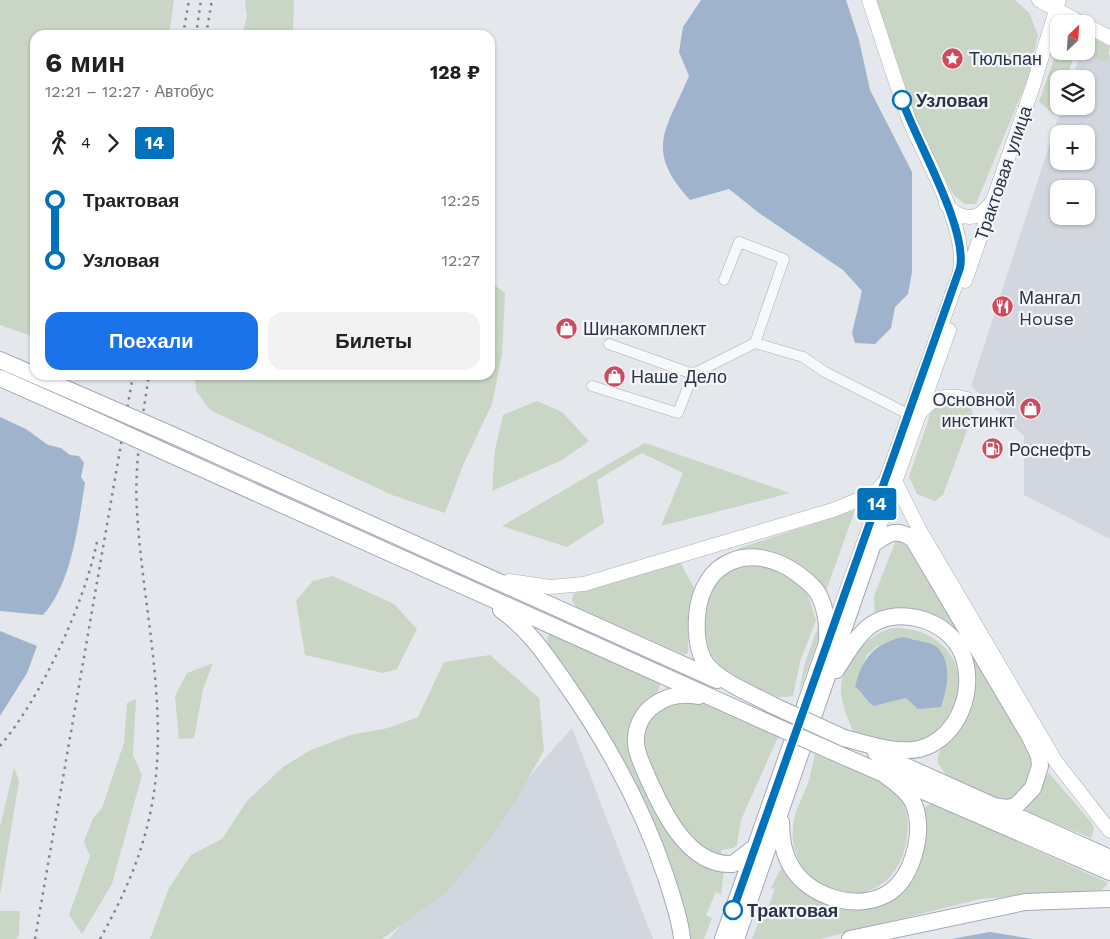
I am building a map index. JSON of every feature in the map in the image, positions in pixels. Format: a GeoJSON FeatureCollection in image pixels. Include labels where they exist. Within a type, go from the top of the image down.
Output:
{"type":"FeatureCollection","features":[{"type":"Feature","properties":{"kind":"main road","name":"Трактовая улица"},"geometry":{"type":"LineString","coordinates":[[869,0],[909,118],[946,204],[961,249],[959,275],[913,416]]}},
{"type":"Feature","properties":{"kind":"main road"},"geometry":{"type":"LineString","coordinates":[[1039,0],[1058,4],[1072,15]]}},
{"type":"Feature","properties":{"kind":"main road","name":"Трактовая улица"},"geometry":{"type":"LineString","coordinates":[[723,939],[828,643],[993,200],[1033,86],[1058,4]]}},
{"type":"Feature","properties":{"kind":"main road"},"geometry":{"type":"LineString","coordinates":[[1095,30],[1110,38]]}},
{"type":"Feature","properties":{"kind":"main road"},"geometry":{"type":"LineString","coordinates":[[946,204],[959,213],[974,217],[982,213],[993,200]]}},
{"type":"Feature","properties":{"kind":"main road"},"geometry":{"type":"LineString","coordinates":[[0,360],[30,373]]}},
{"type":"Feature","properties":{"kind":"main road"},"geometry":{"type":"LineString","coordinates":[[0,378],[766,722],[1110,872]]}},
{"type":"Feature","properties":{"kind":"main road"},"geometry":{"type":"LineString","coordinates":[[46,380],[453,560],[1110,858]]}},
{"type":"Feature","properties":{"kind":"main road"},"geometry":{"type":"LineString","coordinates":[[913,416],[943,396],[967,399]]}},
{"type":"Feature","properties":{"kind":"main road","name":"Трактовая улица"},"geometry":{"type":"LineString","coordinates":[[736,939],[873,544],[889,482]]}},
{"type":"Feature","properties":{"kind":"main road"},"geometry":{"type":"LineString","coordinates":[[453,560],[523,585],[557,587],[578,585],[834,510],[875,493],[889,482],[919,529],[1056,762],[1110,831]]}},
{"type":"Feature","properties":{"kind":"main road"},"geometry":{"type":"LineString","coordinates":[[873,544],[896,531],[913,539],[1036,748],[1040,766],[1037,780],[1030,792],[1012,807],[993,806]]}},
{"type":"Feature","properties":{"kind":"main road"},"geometry":{"type":"LineString","coordinates":[[772,705],[715,673],[702,656],[697,629],[698,606],[705,587],[715,572],[731,560],[754,557],[770,559],[794,571],[818,593],[826,610],[828,643]]}},
{"type":"Feature","properties":{"kind":"main road"},"geometry":{"type":"LineString","coordinates":[[445,579],[497,607],[522,627],[550,661],[588,716],[612,756],[650,833],[674,900],[682,939]]}},
{"type":"Feature","properties":{"kind":"main road"},"geometry":{"type":"LineString","coordinates":[[823,691],[844,657],[865,631],[878,621],[894,616],[912,617],[933,624],[950,636],[962,652],[968,677],[966,696],[960,714],[943,736],[925,747],[906,750],[884,748],[844,738]]}},
{"type":"Feature","properties":{"kind":"main road"},"geometry":{"type":"LineString","coordinates":[[756,846],[743,858],[728,864],[707,858],[693,848],[675,828],[659,802],[637,751],[636,735],[641,720],[650,707],[666,698],[681,695],[700,696],[766,722]]}},
{"type":"Feature","properties":{"kind":"main road"},"geometry":{"type":"LineString","coordinates":[[781,813],[782,839],[786,857],[794,871],[804,882],[830,897],[855,901],[877,898],[895,888],[906,872],[914,856],[917,835],[916,816],[912,801],[902,789],[884,774]]}},
{"type":"Feature","properties":{"kind":"main road"},"geometry":{"type":"LineString","coordinates":[[850,939],[1025,902],[1110,899]]}},
{"type":"Feature","properties":{"kind":"street"},"geometry":{"type":"LineString","coordinates":[[724,280],[739,242],[784,259],[755,343]]}},
{"type":"Feature","properties":{"kind":"street"},"geometry":{"type":"LineString","coordinates":[[592,386],[678,413],[693,374],[755,343],[802,357],[825,372],[913,416]]}},
{"type":"Feature","properties":{"kind":"street"},"geometry":{"type":"LineString","coordinates":[[609,344],[693,374]]}},
{"type":"Feature","properties":{"kind":"shaded area"},"geometry":{"type":"Polygon","coordinates":[[[1095,53],[1110,55],[1110,539],[1024,495],[1024,436],[971,386],[1050,143],[1050,170],[1095,170],[1095,125],[1056,125],[1059,115],[1095,115],[1095,70],[1075,70],[1078,60],[1095,60],[1095,53]]]}},
{"type":"Feature","properties":{"kind":"shaded area"},"geometry":{"type":"Polygon","coordinates":[[[572,728],[653,939],[389,939],[554,748],[572,728]]]}},
{"type":"Feature","properties":{"kind":"green space"},"geometry":{"type":"Polygon","coordinates":[[[0,0],[174,0],[170,30],[30,30],[30,335],[0,325],[0,0]]]}},
{"type":"Feature","properties":{"kind":"green space"},"geometry":{"type":"Polygon","coordinates":[[[245,0],[294,0],[293,30],[243,30],[247,17],[245,0]]]}},
{"type":"Feature","properties":{"kind":"green space"},"geometry":{"type":"Polygon","coordinates":[[[874,0],[1015,0],[1029,13],[1038,35],[1029,76],[976,204],[965,204],[954,195],[909,118],[874,0]]]}},
{"type":"Feature","properties":{"kind":"green space"},"geometry":{"type":"Polygon","coordinates":[[[1095,36],[1110,43],[1108,63],[1095,57],[1095,36]]]}},
{"type":"Feature","properties":{"kind":"green space"},"geometry":{"type":"Polygon","coordinates":[[[1053,60],[1073,60],[1069,70],[1050,70],[1053,60]]]}},
{"type":"Feature","properties":{"kind":"green space"},"geometry":{"type":"Polygon","coordinates":[[[1050,70],[1050,111],[1039,102],[1050,70]]]}},
{"type":"Feature","properties":{"kind":"green space"},"geometry":{"type":"Polygon","coordinates":[[[495,286],[505,293],[502,355],[492,404],[463,465],[445,513],[392,495],[210,410],[196,391],[195,380],[495,380],[495,286]]]}},
{"type":"Feature","properties":{"kind":"green space"},"geometry":{"type":"Polygon","coordinates":[[[951,399],[970,406],[973,414],[943,495],[935,501],[917,494],[909,477],[933,406],[951,399]]]}},
{"type":"Feature","properties":{"kind":"green space"},"geometry":{"type":"Polygon","coordinates":[[[537,401],[562,412],[589,441],[562,460],[492,491],[495,450],[503,415],[537,401]]]}},
{"type":"Feature","properties":{"kind":"green space"},"geometry":{"type":"Polygon","coordinates":[[[645,443],[790,493],[661,526],[683,473],[642,453],[597,480],[604,523],[567,547],[502,526],[645,443]]]}},
{"type":"Feature","properties":{"kind":"green space"},"geometry":{"type":"Polygon","coordinates":[[[855,510],[826,591],[808,571],[786,556],[761,549],[734,550],[855,510]]]}},
{"type":"Feature","properties":{"kind":"green space"},"geometry":{"type":"Polygon","coordinates":[[[896,540],[906,545],[1033,746],[1034,771],[1019,797],[1003,802],[946,775],[938,763],[939,753],[962,727],[968,716],[974,698],[974,680],[957,634],[875,615],[874,596],[896,540]]]}},
{"type":"Feature","properties":{"kind":"green space"},"geometry":{"type":"Polygon","coordinates":[[[680,562],[694,588],[688,614],[688,653],[685,655],[577,608],[572,601],[573,595],[578,591],[680,562]]]}},
{"type":"Feature","properties":{"kind":"green space"},"geometry":{"type":"Polygon","coordinates":[[[736,565],[766,565],[799,583],[808,595],[816,620],[800,662],[793,696],[780,697],[771,695],[727,673],[712,654],[707,642],[705,629],[706,604],[715,582],[736,565]]]}},
{"type":"Feature","properties":{"kind":"green space"},"geometry":{"type":"Polygon","coordinates":[[[333,576],[394,604],[417,629],[397,669],[383,673],[305,655],[296,601],[313,581],[333,576]]]}},
{"type":"Feature","properties":{"kind":"green space"},"geometry":{"type":"Polygon","coordinates":[[[819,624],[819,638],[799,692],[805,663],[819,624]]]}},
{"type":"Feature","properties":{"kind":"green space"},"geometry":{"type":"Polygon","coordinates":[[[893,628],[912,630],[929,636],[943,646],[953,658],[958,673],[959,690],[955,707],[945,724],[933,736],[925,740],[909,743],[885,741],[853,732],[849,722],[841,691],[845,670],[857,651],[874,636],[893,628]],[[894,639],[876,647],[867,655],[855,687],[874,706],[906,698],[924,644],[913,639],[894,639]]]}},
{"type":"Feature","properties":{"kind":"green space"},"geometry":{"type":"Polygon","coordinates":[[[551,634],[660,684],[656,694],[636,714],[629,726],[629,750],[636,775],[644,788],[724,871],[721,894],[716,892],[706,915],[712,918],[704,939],[688,939],[673,883],[548,646],[547,637],[551,634]]]}},
{"type":"Feature","properties":{"kind":"green space"},"geometry":{"type":"Polygon","coordinates":[[[490,655],[539,698],[544,750],[517,799],[486,844],[446,893],[382,939],[150,939],[169,888],[191,855],[222,839],[247,801],[283,767],[309,751],[350,735],[388,728],[418,717],[444,662],[490,655]]]}},
{"type":"Feature","properties":{"kind":"green space"},"geometry":{"type":"Polygon","coordinates":[[[213,663],[203,689],[194,738],[179,739],[175,696],[187,673],[213,663]]]}},
{"type":"Feature","properties":{"kind":"green space"},"geometry":{"type":"Polygon","coordinates":[[[136,699],[133,755],[142,775],[112,884],[82,934],[69,915],[90,856],[84,842],[93,818],[102,808],[124,743],[127,703],[136,699]]]}},
{"type":"Feature","properties":{"kind":"green space"},"geometry":{"type":"Polygon","coordinates":[[[696,701],[778,737],[741,820],[737,844],[734,848],[721,850],[722,856],[709,852],[689,835],[658,786],[643,749],[642,734],[645,722],[650,716],[668,706],[696,701]]]}},
{"type":"Feature","properties":{"kind":"green space"},"geometry":{"type":"Polygon","coordinates":[[[815,754],[872,777],[892,789],[904,805],[908,821],[908,831],[899,864],[884,882],[865,892],[844,893],[823,886],[806,873],[795,853],[794,821],[809,780],[815,754]]]}},
{"type":"Feature","properties":{"kind":"green space"},"geometry":{"type":"Polygon","coordinates":[[[14,768],[19,781],[0,895],[0,827],[14,768]]]}},
{"type":"Feature","properties":{"kind":"green space"},"geometry":{"type":"Polygon","coordinates":[[[1049,773],[1092,823],[1094,829],[1091,838],[1030,813],[1024,808],[1043,778],[1049,773]]]}},
{"type":"Feature","properties":{"kind":"green space"},"geometry":{"type":"Polygon","coordinates":[[[930,804],[1107,882],[1107,885],[1101,890],[980,899],[820,939],[752,939],[762,913],[766,914],[775,889],[771,888],[782,866],[796,885],[879,903],[921,836],[925,807],[930,804]]]}},
{"type":"Feature","properties":{"kind":"green space"},"geometry":{"type":"Polygon","coordinates":[[[0,911],[20,911],[19,934],[16,939],[0,939],[0,911]]]}},
{"type":"Feature","properties":{"kind":"water"},"geometry":{"type":"Polygon","coordinates":[[[701,0],[846,0],[859,40],[870,90],[912,172],[912,272],[908,294],[895,307],[891,328],[875,344],[855,343],[852,333],[862,291],[843,270],[759,213],[729,189],[690,200],[667,167],[663,152],[667,125],[689,76],[679,52],[683,27],[701,0]]]}},
{"type":"Feature","properties":{"kind":"water"},"geometry":{"type":"Polygon","coordinates":[[[0,417],[26,429],[48,445],[61,448],[70,455],[79,456],[84,463],[81,477],[85,483],[72,553],[61,587],[43,615],[0,611],[0,417]]]}},
{"type":"Feature","properties":{"kind":"water"},"geometry":{"type":"Polygon","coordinates":[[[0,631],[37,646],[27,673],[0,716],[0,631]]]}},
{"type":"Feature","properties":{"kind":"water"},"geometry":{"type":"Polygon","coordinates":[[[903,637],[935,646],[942,653],[947,668],[947,684],[941,707],[918,709],[906,698],[874,706],[855,687],[861,668],[871,654],[884,643],[903,637]]]}},
{"type":"Feature","properties":{"kind":"water"},"geometry":{"type":"Polygon","coordinates":[[[990,932],[1033,939],[951,939],[990,932]]]}},
{"type":"Feature","properties":{"kind":"railway"},"geometry":{"type":"LineString","coordinates":[[184,30],[189,0]]}},
{"type":"Feature","properties":{"kind":"railway"},"geometry":{"type":"LineString","coordinates":[[197,30],[201,0]]}},
{"type":"Feature","properties":{"kind":"railway"},"geometry":{"type":"LineString","coordinates":[[207,30],[212,0]]}},
{"type":"Feature","properties":{"kind":"railway"},"geometry":{"type":"LineString","coordinates":[[35,939],[132,380]]}},
{"type":"Feature","properties":{"kind":"railway"},"geometry":{"type":"LineString","coordinates":[[100,939],[133,871],[147,827],[155,788],[158,749],[157,709],[136,494],[139,443],[148,380]]}},
{"type":"Feature","properties":{"kind":"railway"},"geometry":{"type":"LineString","coordinates":[[0,746],[31,703],[59,649],[82,593],[97,542]]}},
{"type":"Feature","properties":{"kind":"bus line","name":"14"},"geometry":{"type":"LineString","coordinates":[[733,910],[959,275],[962,254],[958,239],[933,170],[902,100]]}},
{"type":"Feature","properties":{"kind":"place","name":"Тюльпан"},"geometry":{"type":"Point","coordinates":[953,58]}},
{"type":"Feature","properties":{"kind":"place","name":"Узловая"},"geometry":{"type":"Point","coordinates":[902,100]}},
{"type":"Feature","properties":{"kind":"place","name":"Мангал House"},"geometry":{"type":"Point","coordinates":[1003,307]}},
{"type":"Feature","properties":{"kind":"place","name":"Шинакомплект"},"geometry":{"type":"Point","coordinates":[567,328]}},
{"type":"Feature","properties":{"kind":"place","name":"Наше Дело"},"geometry":{"type":"Point","coordinates":[615,376]}},
{"type":"Feature","properties":{"kind":"place","name":"Основной инстинкт"},"geometry":{"type":"Point","coordinates":[1031,409]}},
{"type":"Feature","properties":{"kind":"place","name":"Роснефть"},"geometry":{"type":"Point","coordinates":[993,449]}},
{"type":"Feature","properties":{"kind":"place","name":"Трактовая"},"geometry":{"type":"Point","coordinates":[733,910]}}]}
